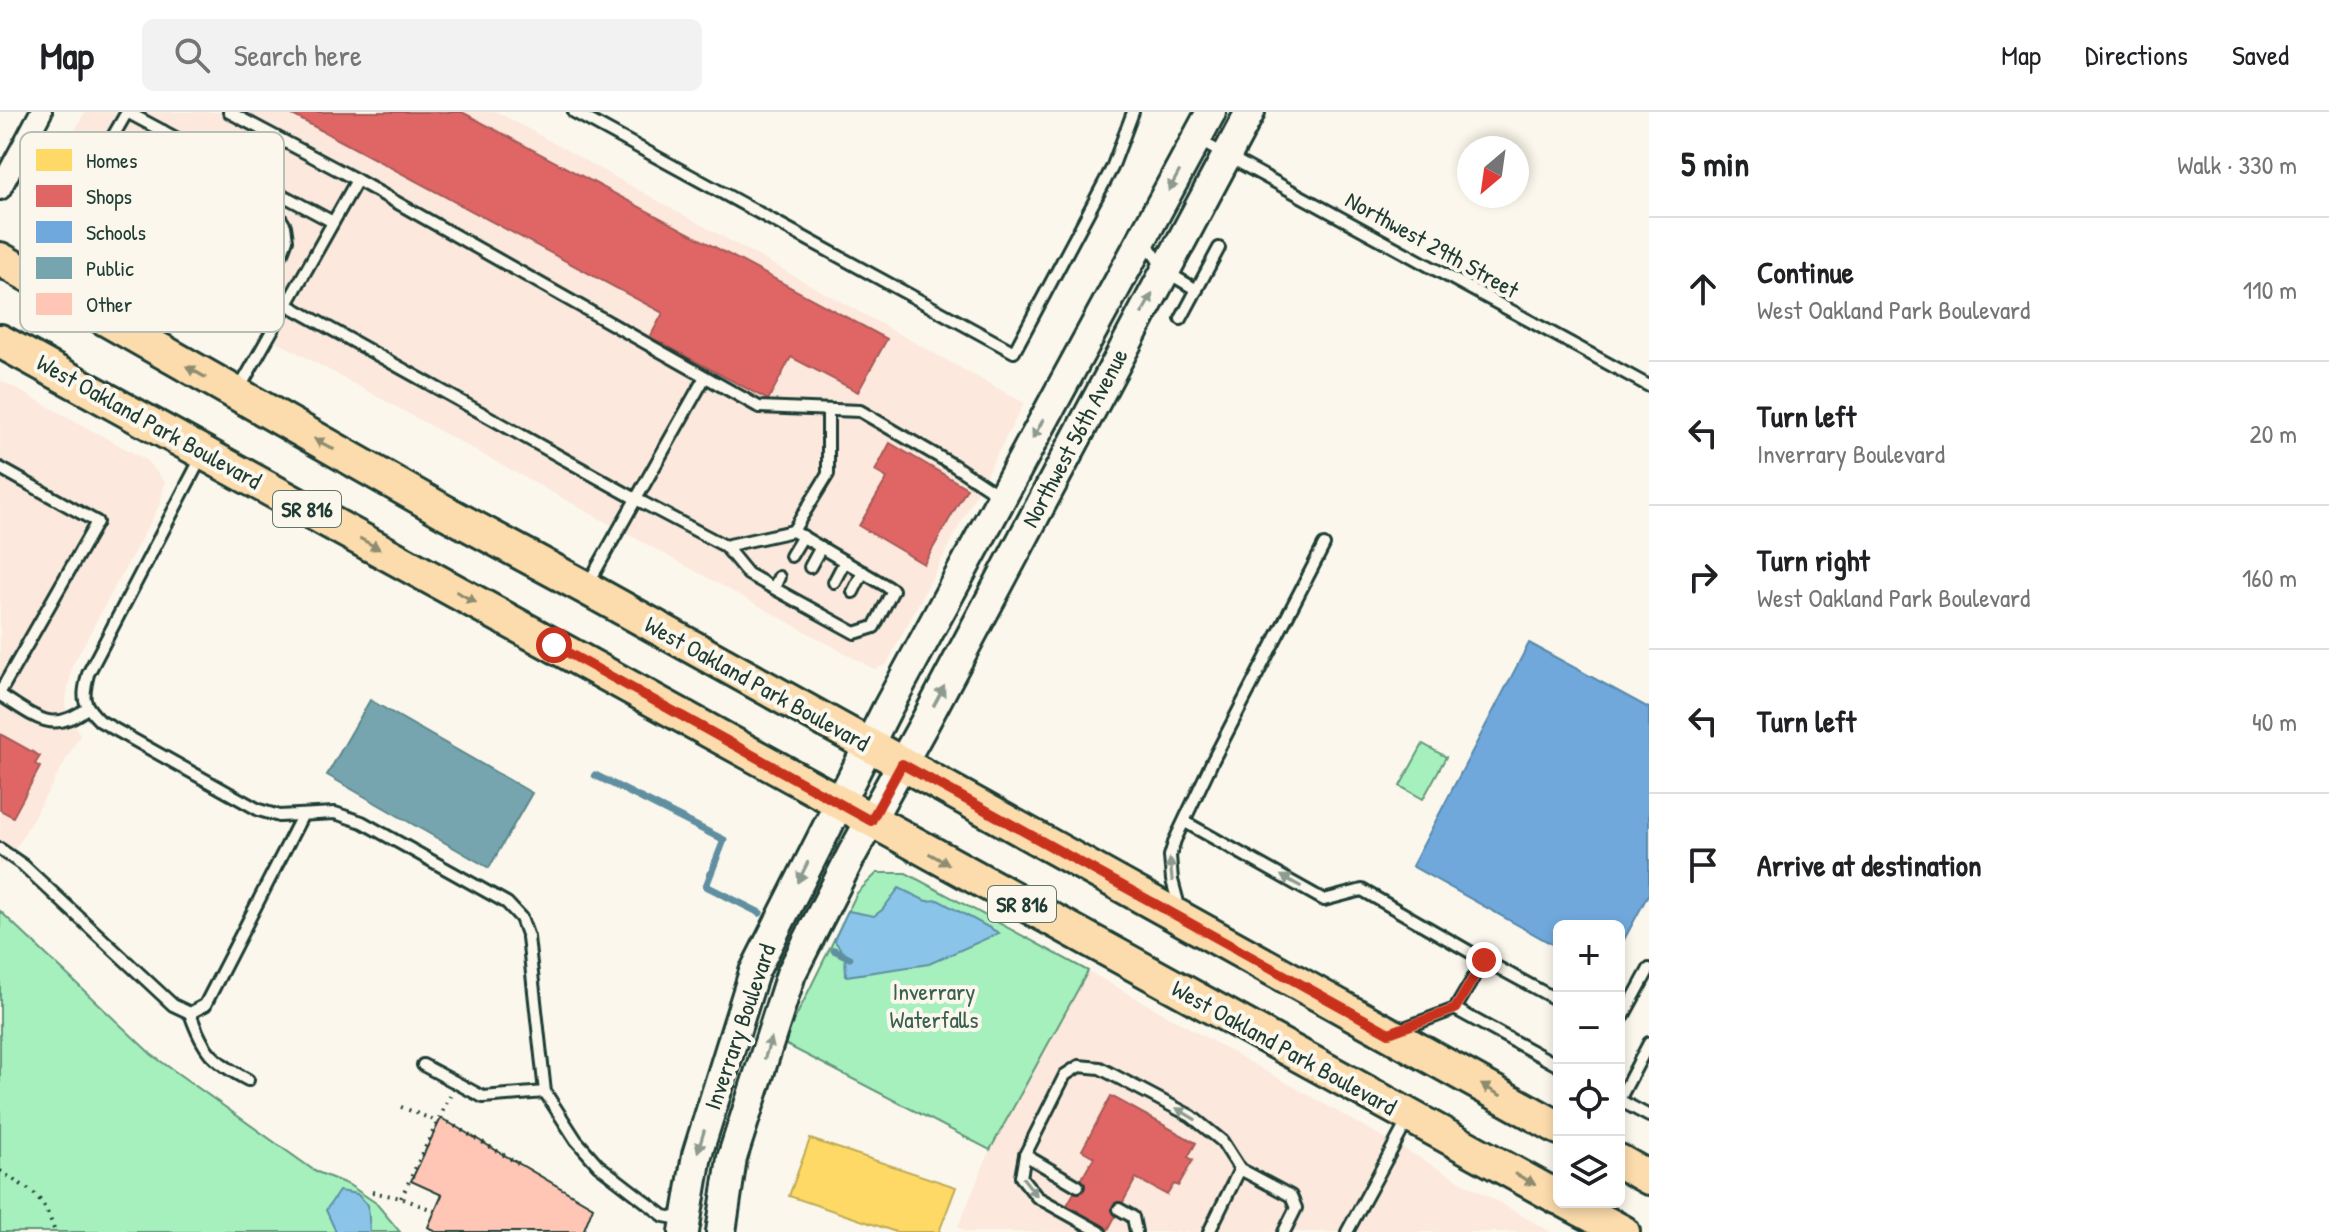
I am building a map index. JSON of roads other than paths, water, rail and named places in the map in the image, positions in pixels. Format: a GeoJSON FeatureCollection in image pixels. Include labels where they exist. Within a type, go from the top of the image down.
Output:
{"type":"FeatureCollection","features":[{"type":"Feature","properties":{"kind":"main road","name":"West Oakland Park Boulevard"},"geometry":{"type":"LineString","coordinates":[[0,259],[20,270]]}},
{"type":"Feature","properties":{"kind":"main road","name":"West Oakland Park Boulevard"},"geometry":{"type":"LineString","coordinates":[[128,332],[445,512],[1553,1125]]}},
{"type":"Feature","properties":{"kind":"main road","name":"West Oakland Park Boulevard"},"geometry":{"type":"LineString","coordinates":[[0,341],[1553,1195]]}},
{"type":"Feature","properties":{"kind":"main road"},"geometry":{"type":"LineString","coordinates":[[1625,1164],[1649,1178]]}},
{"type":"Feature","properties":{"kind":"main road"},"geometry":{"type":"LineString","coordinates":[[1578,1208],[1623,1232]]}},
{"type":"Feature","properties":{"kind":"street"},"geometry":{"type":"LineString","coordinates":[[30,132],[41,112]]}},
{"type":"Feature","properties":{"kind":"street","name":"Northwest 56th Avenue"},"geometry":{"type":"LineString","coordinates":[[868,745],[1211,112]]}},
{"type":"Feature","properties":{"kind":"street","name":"Northwest 56th Avenue"},"geometry":{"type":"LineString","coordinates":[[902,764],[1250,112]]}},
{"type":"Feature","properties":{"kind":"street"},"geometry":{"type":"LineString","coordinates":[[0,189],[20,151]]}},
{"type":"Feature","properties":{"kind":"street","name":"Inverrary Boulevard"},"geometry":{"type":"LineString","coordinates":[[691,1228],[697,1155],[754,972],[868,745]]}},
{"type":"Feature","properties":{"kind":"street","name":"Inverrary Boulevard"},"geometry":{"type":"LineString","coordinates":[[721,1232],[732,1158],[791,974],[902,764]]}},
{"type":"Feature","properties":{"kind":"lane"},"geometry":{"type":"LineString","coordinates":[[115,132],[127,112],[163,131]]}},
{"type":"Feature","properties":{"kind":"lane"},"geometry":{"type":"LineString","coordinates":[[229,112],[267,132]]}},
{"type":"Feature","properties":{"kind":"lane"},"geometry":{"type":"LineString","coordinates":[[574,112],[1014,352],[1112,168],[1133,112]]}},
{"type":"Feature","properties":{"kind":"lane","name":"Northwest 29th Street"},"geometry":{"type":"LineString","coordinates":[[1196,139],[1649,386]]}},
{"type":"Feature","properties":{"kind":"lane"},"geometry":{"type":"LineString","coordinates":[[284,141],[759,407],[860,411],[1001,497]]}},
{"type":"Feature","properties":{"kind":"lane"},"geometry":{"type":"LineString","coordinates":[[284,308],[357,180]]}},
{"type":"Feature","properties":{"kind":"lane"},"geometry":{"type":"LineString","coordinates":[[284,196],[333,222]]}},
{"type":"Feature","properties":{"kind":"lane"},"geometry":{"type":"LineString","coordinates":[[284,224],[287,240],[284,248]]}},
{"type":"Feature","properties":{"kind":"lane"},"geometry":{"type":"LineString","coordinates":[[1143,236],[1165,271],[1197,290]]}},
{"type":"Feature","properties":{"kind":"lane"},"geometry":{"type":"LineString","coordinates":[[1181,319],[1219,248]]}},
{"type":"Feature","properties":{"kind":"lane"},"geometry":{"type":"LineString","coordinates":[[286,304],[725,546],[748,574],[774,588],[795,593],[855,633],[874,627],[893,590],[798,533],[725,546]]}},
{"type":"Feature","properties":{"kind":"lane"},"geometry":{"type":"LineString","coordinates":[[236,394],[270,332]]}},
{"type":"Feature","properties":{"kind":"lane"},"geometry":{"type":"LineString","coordinates":[[586,588],[705,377]]}},
{"type":"Feature","properties":{"kind":"lane"},"geometry":{"type":"LineString","coordinates":[[791,556],[798,533],[828,474],[828,410]]}},
{"type":"Feature","properties":{"kind":"lane"},"geometry":{"type":"LineString","coordinates":[[204,452],[88,674],[83,695],[87,708],[100,721],[259,810],[279,816],[335,813],[362,822],[507,903],[521,918],[528,937],[545,1092],[576,1140],[598,1165],[664,1216],[691,1228]]}},
{"type":"Feature","properties":{"kind":"lane"},"geometry":{"type":"LineString","coordinates":[[0,468],[97,522],[0,694],[42,719],[60,723],[73,719],[87,708]]}},
{"type":"Feature","properties":{"kind":"lane"},"geometry":{"type":"LineString","coordinates":[[1183,920],[1172,880],[1170,856],[1212,762],[1324,545]]}},
{"type":"Feature","properties":{"kind":"lane"},"geometry":{"type":"LineString","coordinates":[[810,567],[821,547]]}},
{"type":"Feature","properties":{"kind":"lane"},"geometry":{"type":"LineString","coordinates":[[834,582],[845,561]]}},
{"type":"Feature","properties":{"kind":"lane"},"geometry":{"type":"LineString","coordinates":[[853,592],[863,572]]}},
{"type":"Feature","properties":{"kind":"lane"},"geometry":{"type":"LineString","coordinates":[[774,588],[779,577]]}},
{"type":"Feature","properties":{"kind":"lane"},"geometry":{"type":"LineString","coordinates":[[836,622],[842,612]]}},
{"type":"Feature","properties":{"kind":"lane"},"geometry":{"type":"LineString","coordinates":[[190,1013],[205,1005],[302,816]]}},
{"type":"Feature","properties":{"kind":"lane"},"geometry":{"type":"LineString","coordinates":[[1185,822],[1324,900],[1362,890],[1553,998]]}},
{"type":"Feature","properties":{"kind":"lane"},"geometry":{"type":"LineString","coordinates":[[0,849],[23,865],[173,1005],[190,1013],[200,1042],[222,1066],[248,1080]]}},
{"type":"Feature","properties":{"kind":"lane"},"geometry":{"type":"LineString","coordinates":[[1389,1033],[1455,1009],[1484,960]]}},
{"type":"Feature","properties":{"kind":"lane"},"geometry":{"type":"LineString","coordinates":[[1625,1013],[1649,969]]}},
{"type":"Feature","properties":{"kind":"lane"},"geometry":{"type":"LineString","coordinates":[[1455,1009],[1555,1064]]}},
{"type":"Feature","properties":{"kind":"lane"},"geometry":{"type":"LineString","coordinates":[[1625,1090],[1646,1056],[1649,1043]]}},
{"type":"Feature","properties":{"kind":"lane"},"geometry":{"type":"LineString","coordinates":[[423,1065],[483,1097],[545,1092]]}},
{"type":"Feature","properties":{"kind":"lane"},"geometry":{"type":"LineString","coordinates":[[1100,1232],[1037,1197],[1021,1177],[1025,1155],[1065,1075],[1079,1066],[1100,1068],[1191,1116],[1222,1141],[1240,1169],[1291,1196],[1296,1208],[1284,1232]]}},
{"type":"Feature","properties":{"kind":"lane"},"geometry":{"type":"LineString","coordinates":[[1625,1103],[1649,1116]]}},
{"type":"Feature","properties":{"kind":"lane"},"geometry":{"type":"LineString","coordinates":[[1351,1231],[1410,1117]]}},
{"type":"Feature","properties":{"kind":"lane"},"geometry":{"type":"LineString","coordinates":[[1025,1155],[1078,1186]]}},
{"type":"Feature","properties":{"kind":"lane"},"geometry":{"type":"LineString","coordinates":[[1209,1232],[1240,1169]]}},
{"type":"Feature","properties":{"kind":"lane"},"geometry":{"type":"LineString","coordinates":[[1119,1209],[1133,1217],[1136,1232]]}},
{"type":"Feature","properties":{"kind":"water"},"geometry":{"type":"Polygon","coordinates":[[[899,888],[926,901],[938,900],[999,933],[929,964],[846,976],[845,955],[834,940],[848,911],[874,916],[899,888]]]}},
{"type":"Feature","properties":{"kind":"water"},"geometry":{"type":"Polygon","coordinates":[[[339,1191],[357,1194],[368,1205],[370,1232],[336,1232],[326,1210],[339,1191]]]}},
{"type":"Feature","properties":{"kind":"waterway"},"geometry":{"type":"LineString","coordinates":[[595,775],[724,840],[706,886],[760,913]]}},
{"type":"Feature","properties":{"kind":"waterway"},"geometry":{"type":"LineString","coordinates":[[834,950],[850,958]]}},
{"type":"Feature","properties":{"kind":"park label","name":"Inverrary Waterfalls"},"geometry":{"type":"Point","coordinates":[934,1006]}}]}
